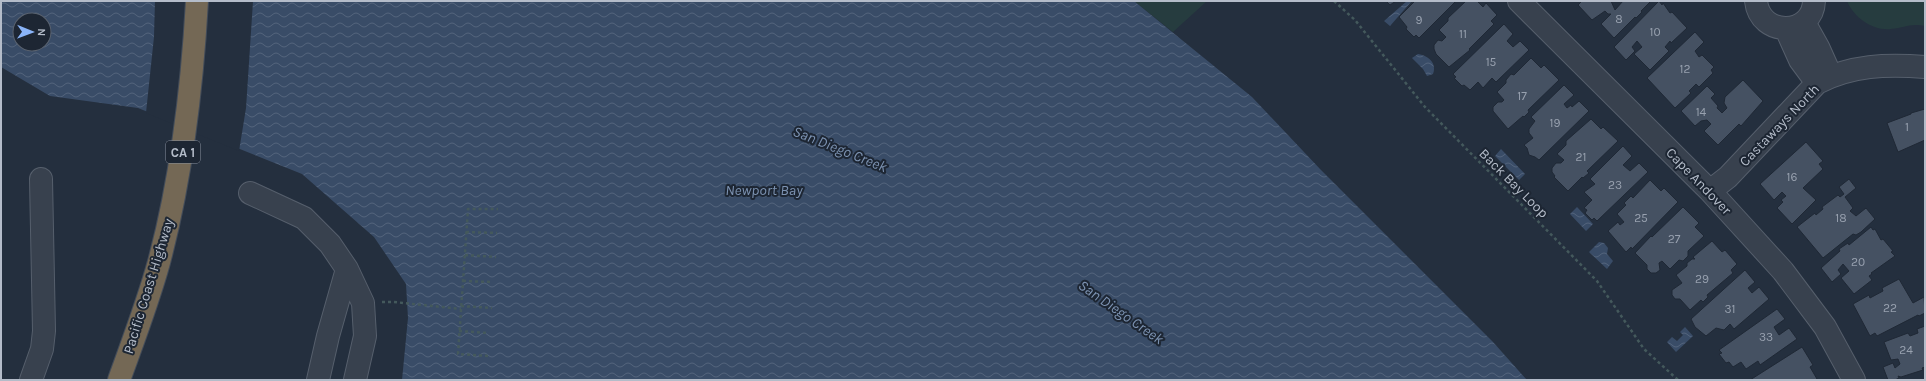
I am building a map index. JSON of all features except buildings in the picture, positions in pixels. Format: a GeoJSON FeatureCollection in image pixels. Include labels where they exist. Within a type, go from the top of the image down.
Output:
{"type":"FeatureCollection","features":[{"type":"Feature","properties":{"kind":"highway","name":"Pacific Coast Highway"},"geometry":{"type":"LineString","coordinates":[[119,380],[159,263],[180,171],[188,116],[197,1]]}},
{"type":"Feature","properties":{"kind":"street","name":"Cape Andover"},"geometry":{"type":"LineString","coordinates":[[1520,1],[1710,191],[1783,271],[1825,327],[1854,380]]}},
{"type":"Feature","properties":{"kind":"street"},"geometry":{"type":"LineString","coordinates":[[1756,1],[1761,16],[1768,23],[1776,27],[1795,25],[1810,14],[1814,1]]}},
{"type":"Feature","properties":{"kind":"street"},"geometry":{"type":"LineString","coordinates":[[1795,25],[1800,60],[1824,79]]}},
{"type":"Feature","properties":{"kind":"street","name":"Castaways North"},"geometry":{"type":"LineString","coordinates":[[1710,191],[1734,171],[1824,79],[1857,68],[1890,65],[1925,67]]}},
{"type":"Feature","properties":{"kind":"street"},"geometry":{"type":"LineString","coordinates":[[31,380],[42,349],[44,331],[41,179]]}},
{"type":"Feature","properties":{"kind":"street"},"geometry":{"type":"LineString","coordinates":[[250,193],[304,218],[330,244],[347,269],[363,303],[365,336],[355,380]]}},
{"type":"Feature","properties":{"kind":"street"},"geometry":{"type":"LineString","coordinates":[[318,380],[328,336],[347,269]]}},
{"type":"Feature","properties":{"kind":"path","name":"Back Bay Loop"},"geometry":{"type":"LineString","coordinates":[[1334,1],[1356,20],[1425,107],[1597,281],[1644,349],[1678,380]]}},
{"type":"Feature","properties":{"kind":"path"},"geometry":{"type":"LineString","coordinates":[[488,356],[458,354],[466,232],[468,209],[498,209]]}},
{"type":"Feature","properties":{"kind":"path"},"geometry":{"type":"LineString","coordinates":[[466,232],[497,233]]}},
{"type":"Feature","properties":{"kind":"path"},"geometry":{"type":"LineString","coordinates":[[465,255],[496,257]]}},
{"type":"Feature","properties":{"kind":"path"},"geometry":{"type":"LineString","coordinates":[[463,281],[491,282]]}},
{"type":"Feature","properties":{"kind":"path"},"geometry":{"type":"LineString","coordinates":[[394,302],[461,308],[492,308]]}},
{"type":"Feature","properties":{"kind":"path"},"geometry":{"type":"LineString","coordinates":[[460,331],[488,333]]}},
{"type":"Feature","properties":{"kind":"green space"},"geometry":{"type":"Polygon","coordinates":[[[1134,1],[1207,1],[1173,32],[1134,1]]]}},
{"type":"Feature","properties":{"kind":"green space"},"geometry":{"type":"Polygon","coordinates":[[[1847,1],[1925,1],[1925,26],[1911,25],[1884,29],[1871,26],[1854,13],[1847,1]]]}},
{"type":"Feature","properties":{"kind":"water","name":"Newport Bay"},"geometry":{"type":"Polygon","coordinates":[[[1,1],[1134,1],[1252,97],[1320,169],[1493,342],[1527,380],[402,380],[408,318],[406,284],[374,237],[302,174],[138,108],[50,96],[1,67],[1,1]]]}},
{"type":"Feature","properties":{"kind":"water"},"geometry":{"type":"Polygon","coordinates":[[[1407,1],[1411,2],[1390,26],[1384,21],[1407,1]]]}},
{"type":"Feature","properties":{"kind":"water"},"geometry":{"type":"Polygon","coordinates":[[[1418,54],[1426,56],[1433,63],[1433,74],[1427,76],[1423,69],[1412,58],[1418,54]]]}},
{"type":"Feature","properties":{"kind":"water"},"geometry":{"type":"Polygon","coordinates":[[[1501,149],[1525,174],[1519,180],[1495,156],[1501,149]]]}},
{"type":"Feature","properties":{"kind":"water"},"geometry":{"type":"Polygon","coordinates":[[[1577,207],[1593,224],[1586,231],[1570,214],[1577,207]]]}},
{"type":"Feature","properties":{"kind":"water"},"geometry":{"type":"Polygon","coordinates":[[[1599,242],[1604,243],[1608,248],[1607,254],[1613,261],[1607,269],[1589,252],[1599,242]]]}},
{"type":"Feature","properties":{"kind":"water"},"geometry":{"type":"Polygon","coordinates":[[[1685,327],[1693,336],[1676,352],[1667,342],[1672,337],[1677,341],[1683,335],[1680,332],[1685,327]]]}},
{"type":"Feature","properties":{"kind":"pier"},"geometry":{"type":"Polygon","coordinates":[[[155,1],[253,1],[246,108],[239,151],[146,113],[154,37],[155,1]]]}},
{"type":"Feature","properties":{"kind":"water label","name":"San Diego Creek"},"geometry":{"type":"Point","coordinates":[840,149]}},
{"type":"Feature","properties":{"kind":"water label","name":"San Diego Creek"},"geometry":{"type":"Point","coordinates":[1121,312]}}]}
